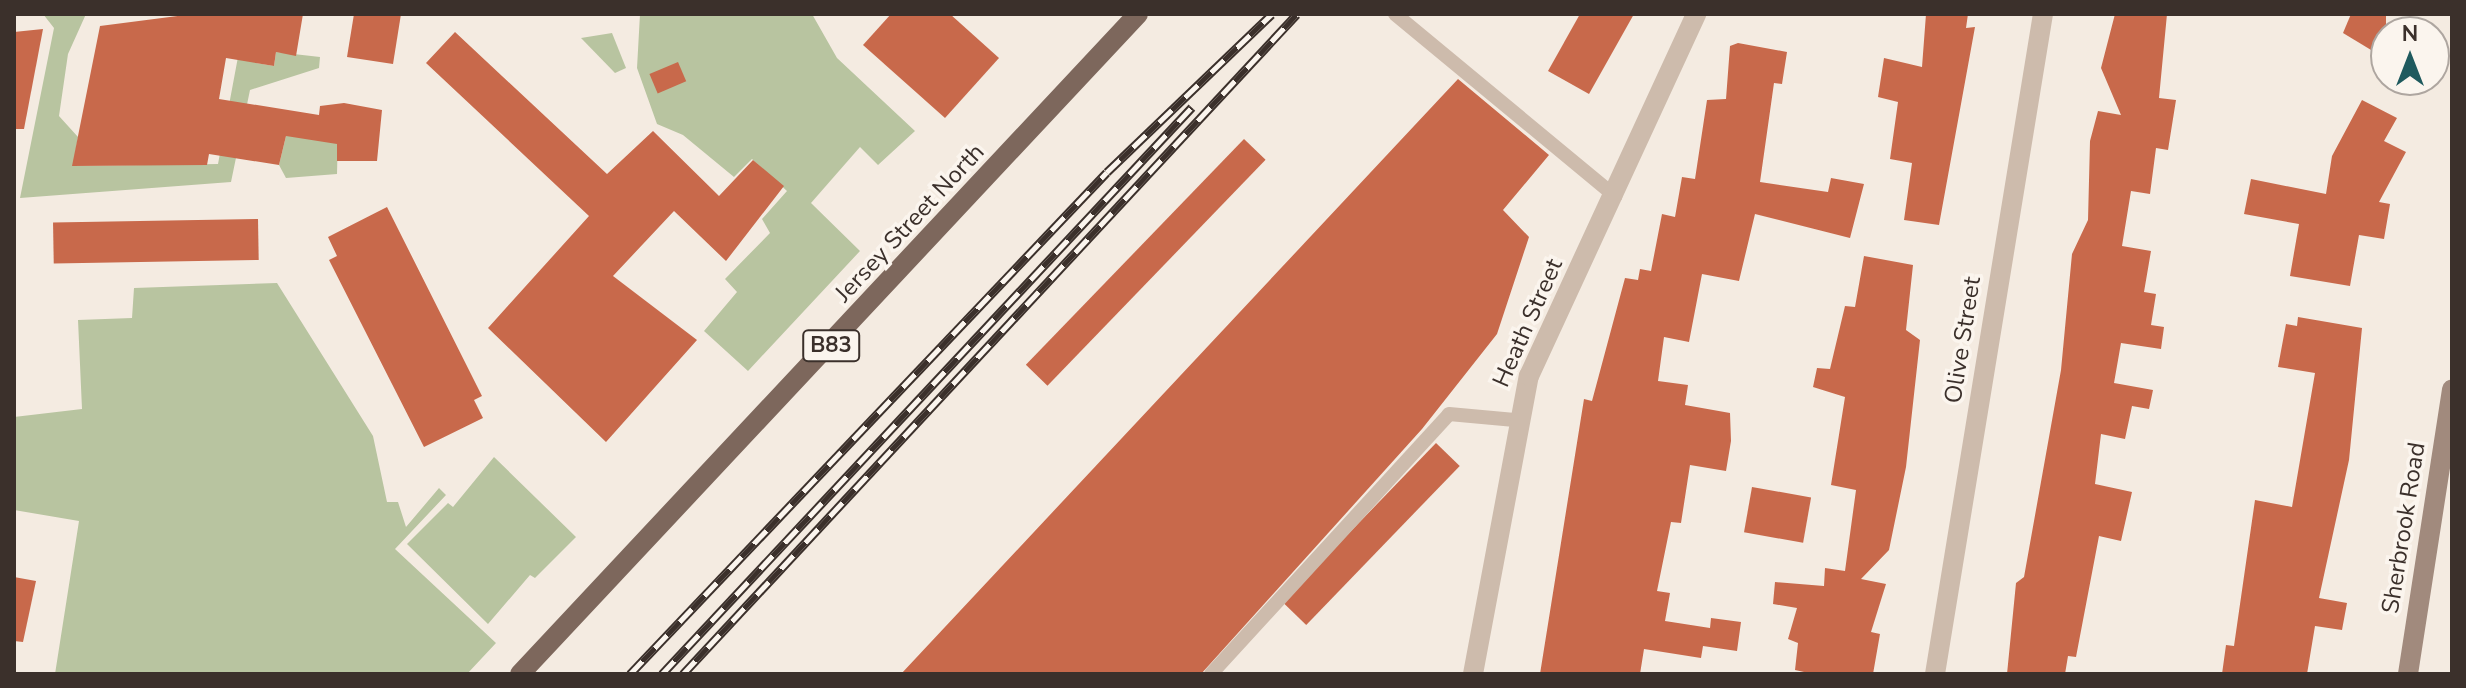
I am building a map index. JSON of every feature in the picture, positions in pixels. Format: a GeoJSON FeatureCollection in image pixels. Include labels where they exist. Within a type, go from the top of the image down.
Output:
{"type":"FeatureCollection","features":[{"type":"Feature","properties":{"kind":"main road","name":"Jersey Street North"},"geometry":{"type":"LineString","coordinates":[[520,674],[1138,14]]}},
{"type":"Feature","properties":{"kind":"main road","name":"Sherbrook Road"},"geometry":{"type":"LineString","coordinates":[[2408,674],[2452,389]]}},
{"type":"Feature","properties":{"kind":"street","name":"Heath Street"},"geometry":{"type":"LineString","coordinates":[[1473,674],[1515,420],[1696,14]]}},
{"type":"Feature","properties":{"kind":"street","name":"Olive Street"},"geometry":{"type":"LineString","coordinates":[[1935,674],[2043,14]]}},
{"type":"Feature","properties":{"kind":"lane"},"geometry":{"type":"LineString","coordinates":[[1395,14],[1615,196]]}},
{"type":"Feature","properties":{"kind":"lane"},"geometry":{"type":"LineString","coordinates":[[1211,674],[1449,414],[1515,420]]}},
{"type":"Feature","properties":{"kind":"green space"},"geometry":{"type":"Polygon","coordinates":[[[43,14],[86,14],[68,54],[59,116],[78,137],[73,166],[218,164],[246,14],[263,14],[256,63],[274,66],[276,52],[320,57],[319,68],[250,90],[231,182],[20,198],[54,28],[43,14]]]}},
{"type":"Feature","properties":{"kind":"green space"},"geometry":{"type":"Polygon","coordinates":[[[640,14],[812,14],[837,58],[915,131],[878,165],[860,147],[811,203],[860,251],[748,371],[704,331],[737,292],[725,279],[770,233],[762,219],[787,191],[752,159],[734,177],[683,135],[657,124],[637,68],[640,14]]]}},
{"type":"Feature","properties":{"kind":"green space"},"geometry":{"type":"Polygon","coordinates":[[[612,33],[626,68],[615,73],[581,38],[612,33]]]}},
{"type":"Feature","properties":{"kind":"green space"},"geometry":{"type":"Polygon","coordinates":[[[338,131],[337,174],[286,178],[279,165],[286,136],[338,131]]]}},
{"type":"Feature","properties":{"kind":"green space"},"geometry":{"type":"Polygon","coordinates":[[[277,283],[373,436],[387,502],[398,502],[406,527],[439,488],[446,495],[395,549],[496,643],[467,674],[55,674],[79,521],[14,510],[14,417],[82,409],[78,320],[132,318],[134,288],[277,283]]]}},
{"type":"Feature","properties":{"kind":"green space"},"geometry":{"type":"Polygon","coordinates":[[[494,457],[576,537],[535,578],[530,575],[488,624],[407,544],[448,503],[453,507],[494,457]]]}},
{"type":"Feature","properties":{"kind":"building"},"geometry":{"type":"Polygon","coordinates":[[[193,14],[303,14],[296,56],[276,52],[274,66],[226,58],[219,99],[319,115],[320,106],[344,103],[382,110],[377,161],[337,161],[337,144],[286,136],[279,165],[209,154],[207,165],[72,166],[100,26],[193,14]]]}},
{"type":"Feature","properties":{"kind":"building"},"geometry":{"type":"Polygon","coordinates":[[[354,14],[401,14],[393,64],[347,57],[354,14]]]}},
{"type":"Feature","properties":{"kind":"building"},"geometry":{"type":"Polygon","coordinates":[[[891,14],[950,14],[999,58],[945,118],[863,45],[891,14]]]}},
{"type":"Feature","properties":{"kind":"building"},"geometry":{"type":"Polygon","coordinates":[[[1580,14],[1634,14],[1589,94],[1548,71],[1580,14]]]}},
{"type":"Feature","properties":{"kind":"building"},"geometry":{"type":"Polygon","coordinates":[[[1926,14],[1968,14],[1966,28],[1975,27],[1939,225],[1904,220],[1912,163],[1890,159],[1898,102],[1878,97],[1884,58],[1922,67],[1926,14]]]}},
{"type":"Feature","properties":{"kind":"building"},"geometry":{"type":"Polygon","coordinates":[[[2115,14],[2167,14],[2159,98],[2176,100],[2168,150],[2156,148],[2150,194],[2131,191],[2122,246],[2151,251],[2144,292],[2156,294],[2151,325],[2164,327],[2161,349],[2121,343],[2114,383],[2153,390],[2149,409],[2132,406],[2125,439],[2101,434],[2095,484],[2132,492],[2121,541],[2099,536],[2076,657],[2068,656],[2065,674],[2007,674],[2016,583],[2024,577],[2061,370],[2072,254],[2088,220],[2090,141],[2098,111],[2121,115],[2101,68],[2115,14]]]}},
{"type":"Feature","properties":{"kind":"building"},"geometry":{"type":"Polygon","coordinates":[[[2351,14],[2386,14],[2370,16],[2370,49],[2343,33],[2351,14]]]}},
{"type":"Feature","properties":{"kind":"building"},"geometry":{"type":"Polygon","coordinates":[[[43,29],[24,129],[14,129],[14,32],[43,29]]]}},
{"type":"Feature","properties":{"kind":"building"},"geometry":{"type":"Polygon","coordinates":[[[455,32],[607,174],[653,131],[719,196],[753,160],[784,186],[726,261],[674,211],[613,276],[697,340],[606,442],[488,328],[589,216],[426,63],[455,32]]]}},
{"type":"Feature","properties":{"kind":"building"},"geometry":{"type":"Polygon","coordinates":[[[1738,43],[1787,52],[1782,84],[1774,83],[1760,182],[1828,192],[1831,178],[1864,184],[1850,238],[1755,214],[1739,281],[1702,274],[1689,342],[1664,337],[1658,381],[1688,385],[1685,405],[1730,413],[1731,441],[1726,471],[1690,465],[1681,523],[1671,522],[1657,591],[1670,593],[1665,621],[1710,628],[1711,618],[1741,622],[1737,651],[1703,646],[1701,658],[1644,649],[1640,674],[1540,674],[1584,399],[1592,401],[1625,278],[1638,280],[1640,269],[1651,271],[1662,214],[1675,217],[1682,177],[1695,179],[1707,100],[1726,99],[1730,46],[1738,43]]]}},
{"type":"Feature","properties":{"kind":"building"},"geometry":{"type":"Polygon","coordinates":[[[678,62],[686,81],[658,93],[649,74],[678,62]]]}},
{"type":"Feature","properties":{"kind":"building"},"geometry":{"type":"Polygon","coordinates":[[[1458,79],[1549,155],[1503,210],[1529,237],[1497,334],[1422,429],[1201,674],[901,674],[1458,79]]]}},
{"type":"Feature","properties":{"kind":"building"},"geometry":{"type":"Polygon","coordinates":[[[2362,100],[2397,118],[2384,141],[2406,152],[2379,202],[2390,204],[2384,239],[2359,235],[2350,286],[2290,276],[2299,224],[2244,214],[2251,179],[2326,194],[2332,156],[2362,100]]]}},
{"type":"Feature","properties":{"kind":"building"},"geometry":{"type":"Polygon","coordinates":[[[1244,139],[1266,160],[1047,386],[1026,365],[1244,139]]]}},
{"type":"Feature","properties":{"kind":"building"},"geometry":{"type":"Polygon","coordinates":[[[387,207],[482,396],[474,400],[483,418],[424,447],[329,260],[337,256],[328,237],[387,207]]]}},
{"type":"Feature","properties":{"kind":"building"},"geometry":{"type":"Polygon","coordinates":[[[258,219],[259,260],[54,264],[53,223],[258,219]]]}},
{"type":"Feature","properties":{"kind":"building"},"geometry":{"type":"Polygon","coordinates":[[[1864,256],[1913,265],[1906,330],[1920,340],[1906,467],[1889,550],[1861,579],[1886,584],[1871,632],[1880,634],[1873,674],[1813,674],[1795,670],[1798,643],[1788,639],[1797,608],[1773,604],[1775,582],[1824,586],[1825,568],[1845,571],[1856,490],[1831,485],[1845,397],[1813,387],[1817,368],[1830,369],[1845,306],[1855,307],[1864,256]]]}},
{"type":"Feature","properties":{"kind":"building"},"geometry":{"type":"Polygon","coordinates":[[[2298,317],[2362,328],[2349,460],[2319,598],[2347,603],[2342,630],[2315,626],[2307,674],[2222,674],[2226,645],[2234,646],[2255,500],[2292,507],[2315,373],[2278,367],[2286,324],[2297,326],[2298,317]]]}},
{"type":"Feature","properties":{"kind":"building"},"geometry":{"type":"Polygon","coordinates":[[[1436,443],[1460,466],[1306,625],[1282,602],[1436,443]]]}},
{"type":"Feature","properties":{"kind":"building"},"geometry":{"type":"Polygon","coordinates":[[[1752,487],[1811,497],[1803,543],[1744,532],[1752,487]]]}},
{"type":"Feature","properties":{"kind":"building"},"geometry":{"type":"Polygon","coordinates":[[[14,577],[36,581],[23,642],[14,641],[14,577]]]}},
{"type":"Feature","properties":{"kind":"railway"},"geometry":{"type":"LineString","coordinates":[[630,674],[1107,172],[1272,14]]}},
{"type":"Feature","properties":{"kind":"railway"},"geometry":{"type":"LineString","coordinates":[[683,674],[1297,14]]}},
{"type":"Feature","properties":{"kind":"railway"},"geometry":{"type":"LineString","coordinates":[[662,674],[1192,107]]}}]}
